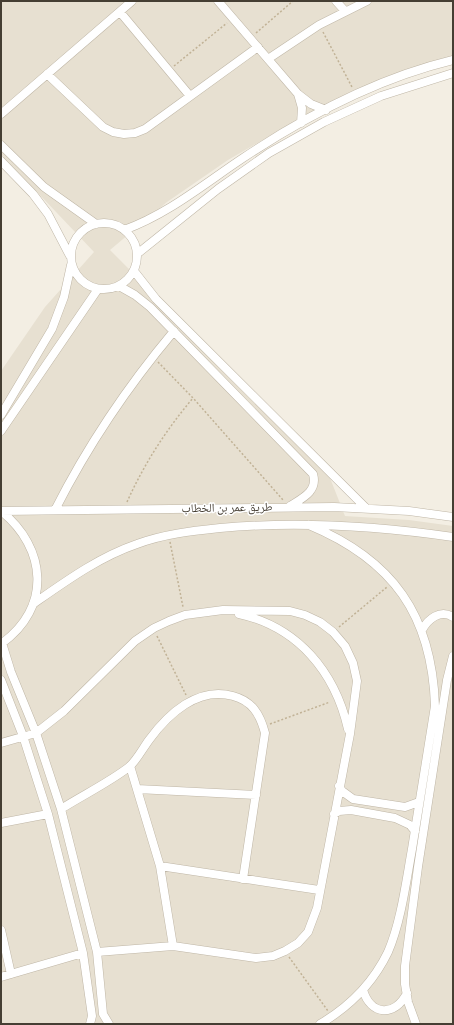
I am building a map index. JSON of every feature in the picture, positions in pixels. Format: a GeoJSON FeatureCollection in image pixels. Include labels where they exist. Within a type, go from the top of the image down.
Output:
{"type":"FeatureCollection","features":[{"type":"Feature","properties":{"kind":"street"},"geometry":{"type":"LineString","coordinates":[[1,114],[132,1]]}},
{"type":"Feature","properties":{"kind":"street"},"geometry":{"type":"LineString","coordinates":[[218,1],[298,94],[311,104],[326,110]]}},
{"type":"Feature","properties":{"kind":"street"},"geometry":{"type":"LineString","coordinates":[[336,1],[345,11]]}},
{"type":"Feature","properties":{"kind":"street"},"geometry":{"type":"LineString","coordinates":[[268,59],[319,25],[367,1]]}},
{"type":"Feature","properties":{"kind":"street"},"geometry":{"type":"LineString","coordinates":[[120,12],[190,96]]}},
{"type":"Feature","properties":{"kind":"street"},"geometry":{"type":"LineString","coordinates":[[47,74],[103,127],[113,132],[124,134],[135,133],[145,129],[258,47]]}},
{"type":"Feature","properties":{"kind":"street"},"geometry":{"type":"LineString","coordinates":[[124,230],[144,222],[175,205],[254,151],[326,110],[356,95],[402,76],[453,60]]}},
{"type":"Feature","properties":{"kind":"street"},"geometry":{"type":"LineString","coordinates":[[137,254],[218,189],[269,153],[324,122],[381,96],[453,73]]}},
{"type":"Feature","properties":{"kind":"street"},"geometry":{"type":"LineString","coordinates":[[298,94],[302,108],[301,123]]}},
{"type":"Feature","properties":{"kind":"street"},"geometry":{"type":"LineString","coordinates":[[1,145],[44,187],[96,224]]}},
{"type":"Feature","properties":{"kind":"street"},"geometry":{"type":"LineString","coordinates":[[1,161],[33,194],[48,214],[71,260],[81,281],[86,285],[105,290],[119,286],[125,282],[134,270],[137,254],[133,241],[124,230],[111,224],[96,224],[83,230],[74,242],[71,260],[64,297],[52,329],[1,415]]}},
{"type":"Feature","properties":{"kind":"street"},"geometry":{"type":"LineString","coordinates":[[134,270],[156,299],[366,508]]}},
{"type":"Feature","properties":{"kind":"street"},"geometry":{"type":"LineString","coordinates":[[119,286],[143,300],[312,474],[314,484],[312,490],[289,507]]}},
{"type":"Feature","properties":{"kind":"street"},"geometry":{"type":"LineString","coordinates":[[1,431],[98,289]]}},
{"type":"Feature","properties":{"kind":"street"},"geometry":{"type":"LineString","coordinates":[[55,510],[99,431],[152,357],[174,331]]}},
{"type":"Feature","properties":{"kind":"street","name":"طريق عمر بن الخطاب"},"geometry":{"type":"LineString","coordinates":[[1,511],[289,507],[366,508],[453,517]]}},
{"type":"Feature","properties":{"kind":"street"},"geometry":{"type":"LineString","coordinates":[[1,511],[14,522],[25,536],[33,552],[37,575],[37,587],[33,604],[20,626],[1,643],[11,672],[36,732],[61,809],[97,952],[103,1014],[110,1024]]}},
{"type":"Feature","properties":{"kind":"street"},"geometry":{"type":"LineString","coordinates":[[309,525],[336,537],[362,552],[384,572],[403,594],[422,630],[428,647],[434,676],[435,706],[403,901],[388,951],[378,969],[363,990],[347,1006],[320,1024]]}},
{"type":"Feature","properties":{"kind":"street","name":"طريق عمر بن الخطاب"},"geometry":{"type":"LineString","coordinates":[[33,604],[102,559],[138,543],[169,535],[234,527],[309,525],[408,531],[453,537]]}},
{"type":"Feature","properties":{"kind":"street"},"geometry":{"type":"LineString","coordinates":[[223,610],[249,616],[274,627],[297,642],[317,661],[332,683],[339,699],[350,734]]}},
{"type":"Feature","properties":{"kind":"street"},"geometry":{"type":"LineString","coordinates":[[1,742],[36,732],[64,711],[135,641],[154,628],[185,616],[223,610],[290,611],[306,615],[320,622],[333,632],[345,646],[353,663],[357,681],[350,734],[319,890],[317,908],[308,932],[298,943],[285,951],[272,956],[256,958],[172,946],[97,952]]}},
{"type":"Feature","properties":{"kind":"street"},"geometry":{"type":"LineString","coordinates":[[422,630],[426,622],[433,617],[441,614],[453,617]]}},
{"type":"Feature","properties":{"kind":"street"},"geometry":{"type":"LineString","coordinates":[[416,1024],[407,993],[405,966],[418,867],[453,656]]}},
{"type":"Feature","properties":{"kind":"street"},"geometry":{"type":"LineString","coordinates":[[1,680],[22,736],[48,814],[83,953],[92,1016],[90,1024]]}},
{"type":"Feature","properties":{"kind":"street"},"geometry":{"type":"LineString","coordinates":[[61,809],[130,766],[165,722],[181,707],[189,702],[211,694],[228,695],[244,699],[254,708],[262,719],[264,733],[243,879]]}},
{"type":"Feature","properties":{"kind":"street"},"geometry":{"type":"LineString","coordinates":[[130,766],[160,866],[172,946]]}},
{"type":"Feature","properties":{"kind":"street"},"geometry":{"type":"LineString","coordinates":[[339,786],[347,796],[353,798],[405,807],[419,802]]}},
{"type":"Feature","properties":{"kind":"street"},"geometry":{"type":"LineString","coordinates":[[137,789],[256,795]]}},
{"type":"Feature","properties":{"kind":"street"},"geometry":{"type":"LineString","coordinates":[[334,814],[339,811],[351,810],[395,818],[410,825],[415,831]]}},
{"type":"Feature","properties":{"kind":"street"},"geometry":{"type":"LineString","coordinates":[[1,823],[48,814]]}},
{"type":"Feature","properties":{"kind":"street"},"geometry":{"type":"LineString","coordinates":[[160,866],[319,890]]}},
{"type":"Feature","properties":{"kind":"street"},"geometry":{"type":"LineString","coordinates":[[1,930],[11,974]]}},
{"type":"Feature","properties":{"kind":"street"},"geometry":{"type":"LineString","coordinates":[[1,977],[83,953]]}},
{"type":"Feature","properties":{"kind":"street"},"geometry":{"type":"LineString","coordinates":[[363,990],[366,1000],[373,1007],[383,1010],[394,1009],[402,1002],[407,993]]}},
{"type":"Feature","properties":{"kind":"path"},"geometry":{"type":"LineString","coordinates":[[251,38],[293,1]]}},
{"type":"Feature","properties":{"kind":"path"},"geometry":{"type":"LineString","coordinates":[[169,71],[233,18]]}},
{"type":"Feature","properties":{"kind":"path"},"geometry":{"type":"LineString","coordinates":[[319,25],[356,95]]}},
{"type":"Feature","properties":{"kind":"path"},"geometry":{"type":"LineString","coordinates":[[152,357],[193,398],[289,507]]}},
{"type":"Feature","properties":{"kind":"path"},"geometry":{"type":"LineString","coordinates":[[125,509],[138,479],[154,450],[172,423],[193,398]]}},
{"type":"Feature","properties":{"kind":"path"},"geometry":{"type":"LineString","coordinates":[[169,535],[185,616]]}},
{"type":"Feature","properties":{"kind":"path"},"geometry":{"type":"LineString","coordinates":[[333,632],[393,582]]}},
{"type":"Feature","properties":{"kind":"path"},"geometry":{"type":"LineString","coordinates":[[154,628],[189,702]]}},
{"type":"Feature","properties":{"kind":"path"},"geometry":{"type":"LineString","coordinates":[[263,726],[339,699]]}},
{"type":"Feature","properties":{"kind":"path"},"geometry":{"type":"LineString","coordinates":[[285,951],[332,1017]]}},
{"type":"Feature","properties":{"kind":"shaded area"},"geometry":{"type":"Polygon","coordinates":[[[1,1],[453,1],[453,60],[428,67],[292,123],[228,160],[167,202],[110,250],[320,461],[330,478],[345,516],[409,520],[453,526],[453,1024],[1,1024],[1,371],[45,307],[94,252],[1,154],[1,1]]]}}]}
